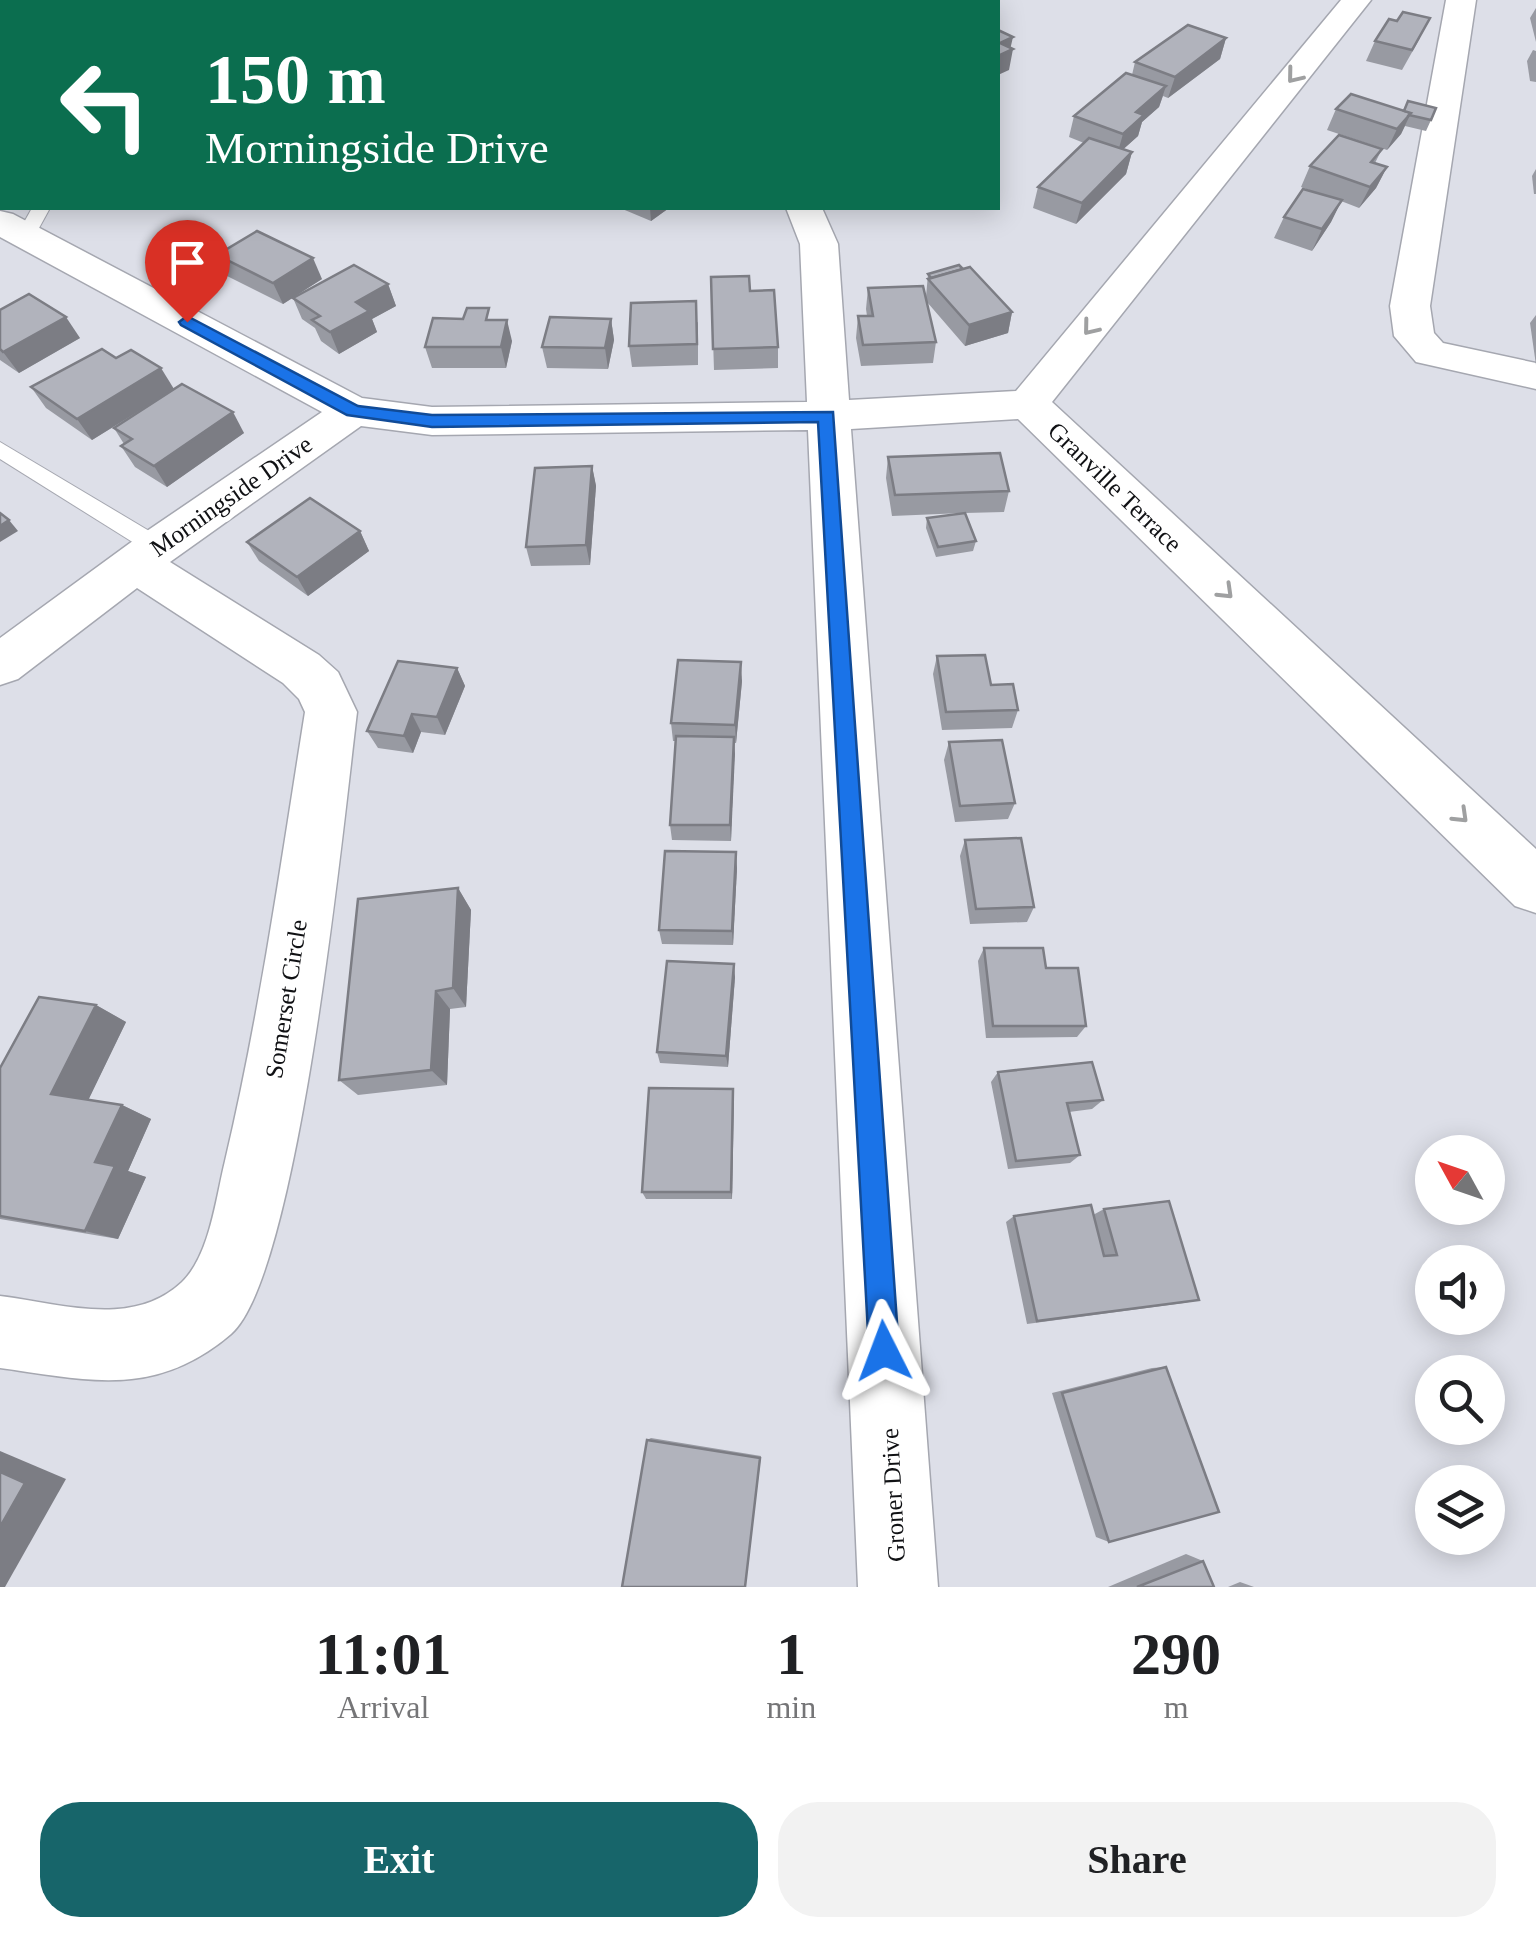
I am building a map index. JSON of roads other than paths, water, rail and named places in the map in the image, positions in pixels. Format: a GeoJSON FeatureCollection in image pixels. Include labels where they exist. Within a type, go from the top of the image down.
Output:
{"type":"FeatureCollection","features":[{"type":"Feature","properties":{"kind":"street","name":"Granville Terrace"},"geometry":{"type":"LineString","coordinates":[[1356,0],[1028,404],[1536,888]]}},
{"type":"Feature","properties":{"kind":"street"},"geometry":{"type":"LineString","coordinates":[[1461,0],[1410,306],[1414,336],[1430,353],[1536,376]]}},
{"type":"Feature","properties":{"kind":"street","name":"Groner Drive"},"geometry":{"type":"LineString","coordinates":[[805,210],[819,244],[898,1587]]}},
{"type":"Feature","properties":{"kind":"street"},"geometry":{"type":"LineString","coordinates":[[22,222],[353,410],[432,421],[827,416],[1028,404]]}},
{"type":"Feature","properties":{"kind":"street","name":"Morningside Drive"},"geometry":{"type":"LineString","coordinates":[[0,665],[353,410]]}},
{"type":"Feature","properties":{"kind":"street","name":"Somerset Circle"},"geometry":{"type":"LineString","coordinates":[[0,1332],[122,1346],[176,1328],[214,1302],[238,1249],[270,1106],[331,712],[320,687],[302,669],[147,556]]}},
{"type":"Feature","properties":{"kind":"lane"},"geometry":{"type":"LineString","coordinates":[[0,449],[147,556]]}}]}
